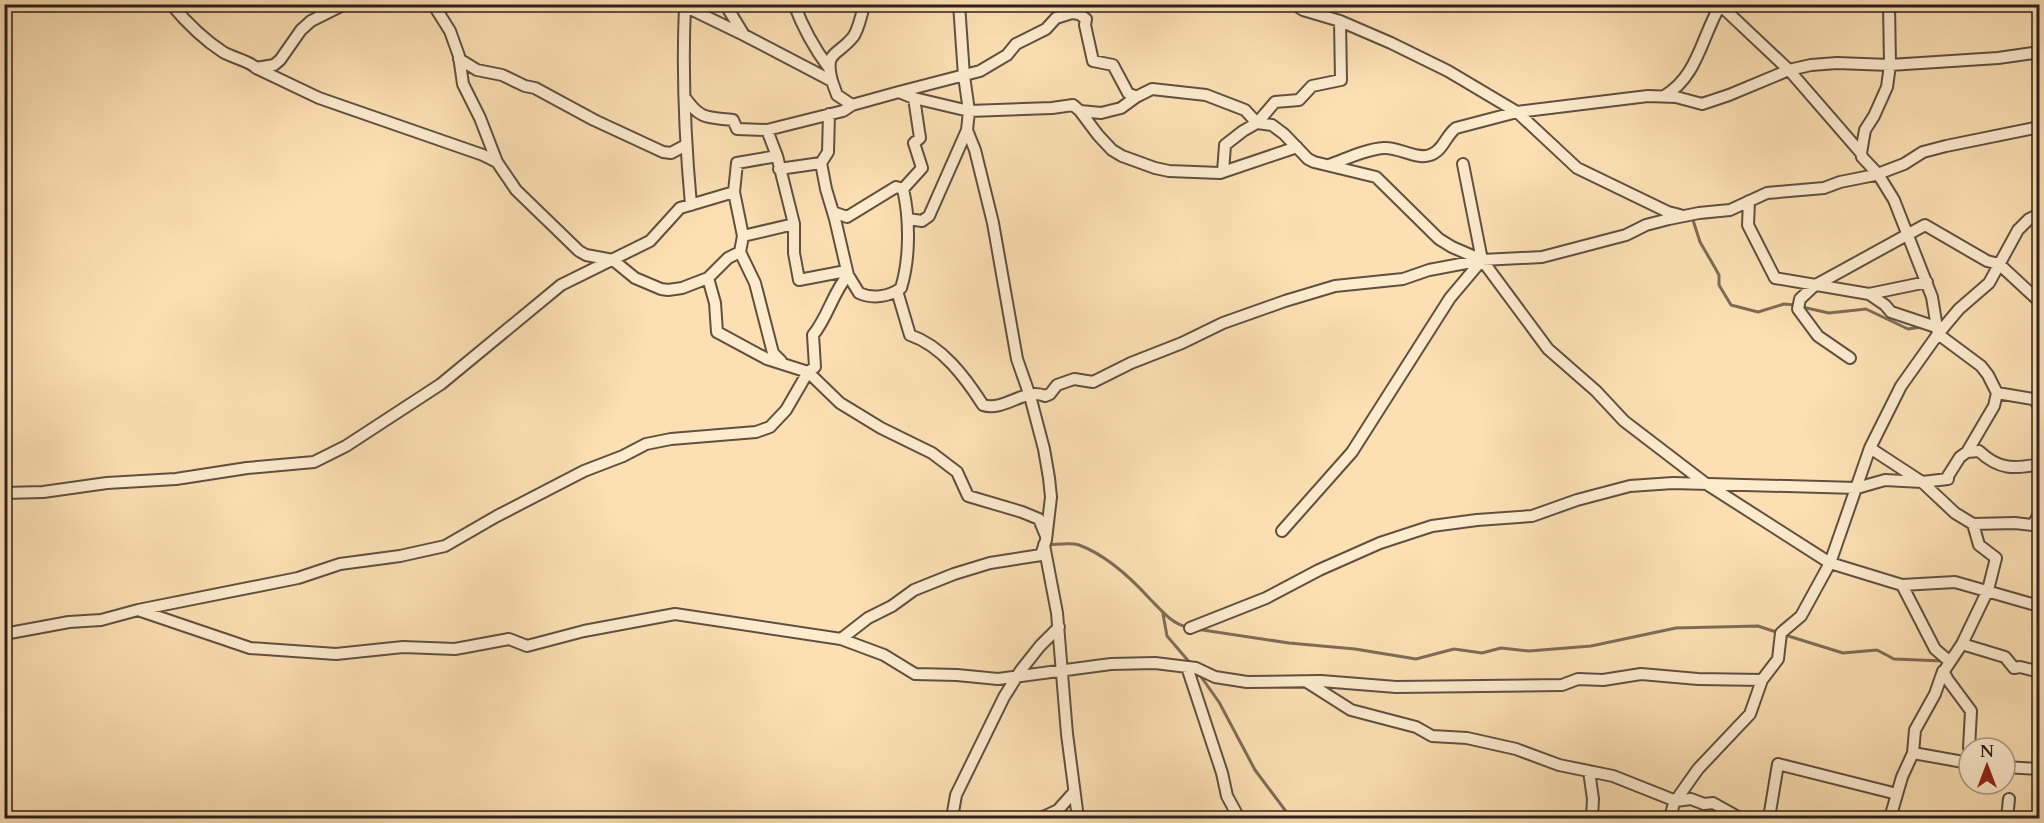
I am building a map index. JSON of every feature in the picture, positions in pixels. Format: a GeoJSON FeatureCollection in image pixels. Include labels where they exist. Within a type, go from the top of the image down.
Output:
{"type":"FeatureCollection","features":[{"type":"Feature","properties":{"kind":"street"},"geometry":{"type":"LineString","coordinates":[[171,4],[197,32],[218,49],[239,60],[252,64],[319,98],[483,155],[497,162]]}},
{"type":"Feature","properties":{"kind":"street"},"geometry":{"type":"LineString","coordinates":[[256,68],[274,65],[301,30],[311,21],[345,4]]}},
{"type":"Feature","properties":{"kind":"street"},"geometry":{"type":"LineString","coordinates":[[433,4],[450,31],[459,59],[462,84],[480,118],[497,162],[516,190],[573,246],[586,255],[613,260],[630,275],[661,289],[682,288],[708,278],[728,258],[741,252]]}},
{"type":"Feature","properties":{"kind":"street"},"geometry":{"type":"LineString","coordinates":[[725,4],[744,35]]}},
{"type":"Feature","properties":{"kind":"street"},"geometry":{"type":"LineString","coordinates":[[794,4],[804,30],[829,68],[837,95],[852,105]]}},
{"type":"Feature","properties":{"kind":"street"},"geometry":{"type":"LineString","coordinates":[[829,68],[833,55],[854,36],[865,4]]}},
{"type":"Feature","properties":{"kind":"street"},"geometry":{"type":"LineString","coordinates":[[908,219],[922,221],[929,216],[967,130],[969,111],[959,4]]}},
{"type":"Feature","properties":{"kind":"street"},"geometry":{"type":"LineString","coordinates":[[1294,4],[1303,10],[1340,21],[1391,43],[1448,71],[1517,112],[1577,168],[1668,213],[1684,216]]}},
{"type":"Feature","properties":{"kind":"street"},"geometry":{"type":"LineString","coordinates":[[1861,153],[1865,130],[1887,87],[1890,65],[1889,4]]}},
{"type":"Feature","properties":{"kind":"street"},"geometry":{"type":"LineString","coordinates":[[692,205],[686,146],[682,5],[832,81]]}},
{"type":"Feature","properties":{"kind":"street"},"geometry":{"type":"LineString","coordinates":[[1663,96],[1678,88],[1696,61],[1718,5],[1789,70],[1878,174],[1894,200],[1927,282],[1939,331]]}},
{"type":"Feature","properties":{"kind":"street"},"geometry":{"type":"LineString","coordinates":[[686,99],[695,111],[704,116],[733,120],[736,129],[767,130],[964,76],[992,65],[1007,55],[1016,44],[1046,29],[1056,18],[1072,13],[1079,14],[1086,19],[1085,25],[1093,61],[1113,65],[1128,93],[1136,97]]}},
{"type":"Feature","properties":{"kind":"street"},"geometry":{"type":"LineString","coordinates":[[1223,172],[1225,146],[1257,123],[1275,102],[1299,100],[1312,86],[1341,80],[1340,21]]}},
{"type":"Feature","properties":{"kind":"street"},"geometry":{"type":"LineString","coordinates":[[1329,165],[1383,148],[1429,156],[1438,151],[1456,128],[1517,112],[1648,96],[1663,96],[1705,103],[1789,70],[1821,64],[1890,65],[1998,58],[2040,52]]}},
{"type":"Feature","properties":{"kind":"street"},"geometry":{"type":"LineString","coordinates":[[459,59],[477,70],[502,75],[525,86],[535,88],[594,120],[663,152],[672,153],[686,146]]}},
{"type":"Feature","properties":{"kind":"street"},"geometry":{"type":"LineString","coordinates":[[1080,111],[1101,113],[1121,108],[1152,89],[1203,94],[1245,110],[1257,123],[1272,126],[1308,159],[1376,177],[1439,239],[1482,260]]}},
{"type":"Feature","properties":{"kind":"street"},"geometry":{"type":"LineString","coordinates":[[899,92],[914,98],[969,111],[1052,108],[1072,105],[1080,111],[1108,148],[1122,156],[1169,171],[1213,174],[1297,147]]}},
{"type":"Feature","properties":{"kind":"street"},"geometry":{"type":"LineString","coordinates":[[903,189],[922,168],[914,143],[920,138],[914,98]]}},
{"type":"Feature","properties":{"kind":"street"},"geometry":{"type":"LineString","coordinates":[[829,114],[828,152],[821,163],[847,273],[861,295],[872,297],[901,288],[908,219],[903,189]]}},
{"type":"Feature","properties":{"kind":"street"},"geometry":{"type":"LineString","coordinates":[[897,291],[910,335],[934,346],[968,382],[983,405],[987,407],[1010,403],[1038,393],[1048,396],[1057,386],[1074,379],[1093,381],[1220,324],[1335,286],[1403,279],[1429,270],[1482,260],[1542,257],[1626,235],[1646,225],[1684,216],[1730,210],[1767,193],[1824,188],[1878,174],[1904,164],[1923,152],[2040,127]]}},
{"type":"Feature","properties":{"kind":"street"},"geometry":{"type":"LineString","coordinates":[[767,130],[777,156],[794,224],[794,253],[799,280],[847,273]]}},
{"type":"Feature","properties":{"kind":"street"},"geometry":{"type":"LineString","coordinates":[[841,639],[868,618],[892,606],[914,590],[990,563],[1041,555],[1045,541],[1052,497],[1044,449],[1030,396],[1017,359],[993,223],[975,150],[967,130]]}},
{"type":"Feature","properties":{"kind":"street"},"geometry":{"type":"LineString","coordinates":[[777,156],[737,163],[734,192],[743,236],[741,252],[755,283],[773,353],[787,366]]}},
{"type":"Feature","properties":{"kind":"street"},"geometry":{"type":"LineString","coordinates":[[779,169],[821,163]]}},
{"type":"Feature","properties":{"kind":"street"},"geometry":{"type":"LineString","coordinates":[[1463,164],[1482,260],[1548,349],[1596,391],[1624,421],[1705,483],[1830,563],[1902,585],[1954,582],[2032,604],[2040,601]]}},
{"type":"Feature","properties":{"kind":"street"},"geometry":{"type":"LineString","coordinates":[[833,212],[845,218],[896,187],[903,189]]}},
{"type":"Feature","properties":{"kind":"street"},"geometry":{"type":"LineString","coordinates":[[4,493],[43,492],[107,483],[176,479],[247,468],[314,462],[346,446],[441,384],[556,288],[650,241],[680,208],[734,192]]}},
{"type":"Feature","properties":{"kind":"street"},"geometry":{"type":"LineString","coordinates":[[1749,201],[1748,225],[1775,278],[1869,294],[1927,282]]}},
{"type":"Feature","properties":{"kind":"street"},"geometry":{"type":"LineString","coordinates":[[1670,819],[1676,801],[1698,769],[1750,714],[1762,680],[1779,659],[1781,633],[1801,616],[1830,563],[1870,448],[1901,386],[1939,331],[1959,309],[1989,283],[2018,230],[2029,219],[2040,214]]}},
{"type":"Feature","properties":{"kind":"street"},"geometry":{"type":"LineString","coordinates":[[743,236],[794,224]]}},
{"type":"Feature","properties":{"kind":"street"},"geometry":{"type":"LineString","coordinates":[[1850,358],[1818,336],[1798,309],[1800,299],[1814,286],[1927,225],[1987,261],[1999,264],[2040,302]]}},
{"type":"Feature","properties":{"kind":"street"},"geometry":{"type":"LineString","coordinates":[[1282,531],[1352,452],[1450,298],[1482,260]]}},
{"type":"Feature","properties":{"kind":"street"},"geometry":{"type":"LineString","coordinates":[[4,634],[69,622],[101,620],[138,610],[298,578],[340,564],[445,546],[584,471],[623,456],[646,444],[671,439],[756,432],[770,427],[786,410],[808,372],[814,367],[813,335],[822,323],[847,273]]}},
{"type":"Feature","properties":{"kind":"street"},"geometry":{"type":"LineString","coordinates":[[708,278],[716,303],[717,332],[734,343],[787,366],[808,372],[840,403],[881,428],[932,453],[957,472],[968,496],[1039,519],[1045,541],[1059,627],[1078,819]]}},
{"type":"Feature","properties":{"kind":"street"},"geometry":{"type":"LineString","coordinates":[[1190,628],[1266,598],[1319,570],[1380,543],[1432,526],[1532,516],[1577,500],[1630,486],[1705,483],[1857,488],[1885,480],[1922,482],[1948,479],[1994,406],[1997,393],[1981,366],[1939,331],[1891,312],[1869,294]]}},
{"type":"Feature","properties":{"kind":"street"},"geometry":{"type":"LineString","coordinates":[[1997,393],[2033,399],[2040,406]]}},
{"type":"Feature","properties":{"kind":"street"},"geometry":{"type":"LineString","coordinates":[[1870,448],[1922,482],[1955,513],[1973,524],[2015,523],[2036,526],[2040,512]]}},
{"type":"Feature","properties":{"kind":"street"},"geometry":{"type":"LineString","coordinates":[[1967,452],[1979,451],[1999,466],[2040,464]]}},
{"type":"Feature","properties":{"kind":"street"},"geometry":{"type":"LineString","coordinates":[[1890,819],[1902,777],[1913,753],[1915,730],[1935,694],[1946,666],[1962,644],[1988,590],[1996,558],[1979,545],[1973,524]]}},
{"type":"Feature","properties":{"kind":"street"},"geometry":{"type":"LineString","coordinates":[[1902,585],[1971,711],[1970,736]]}},
{"type":"Feature","properties":{"kind":"street"},"geometry":{"type":"LineString","coordinates":[[138,610],[250,648],[336,654],[403,647],[455,649],[509,639],[527,646],[584,631],[675,614],[841,639],[884,655],[915,674],[998,679],[1111,664],[1155,663],[1187,667],[1215,677],[1247,682],[1322,681],[1396,687],[1562,685],[1578,679],[1603,680],[1641,674],[1698,679],[1762,680]]}},
{"type":"Feature","properties":{"kind":"street"},"geometry":{"type":"LineString","coordinates":[[952,819],[956,795],[1004,697],[1040,646],[1059,627]]}},
{"type":"Feature","properties":{"kind":"street"},"geometry":{"type":"LineString","coordinates":[[1962,644],[2005,657],[2014,668],[2020,667],[2040,672]]}},
{"type":"Feature","properties":{"kind":"street"},"geometry":{"type":"LineString","coordinates":[[1187,667],[1219,763],[1227,795],[1239,819]]}},
{"type":"Feature","properties":{"kind":"street"},"geometry":{"type":"LineString","coordinates":[[1307,682],[1351,710],[1416,727],[1432,736],[1467,738],[1516,749],[1559,765],[1613,776],[1676,801],[1691,799],[1704,804],[1713,803],[1726,815],[1740,819]]}},
{"type":"Feature","properties":{"kind":"street"},"geometry":{"type":"LineString","coordinates":[[1913,753],[1957,761]]}},
{"type":"Feature","properties":{"kind":"street"},"geometry":{"type":"LineString","coordinates":[[1769,819],[1778,764],[1897,794]]}},
{"type":"Feature","properties":{"kind":"street"},"geometry":{"type":"LineString","coordinates":[[2017,768],[2040,769]]}},
{"type":"Feature","properties":{"kind":"street"},"geometry":{"type":"LineString","coordinates":[[1589,771],[1593,799],[1592,819]]}},
{"type":"Feature","properties":{"kind":"street"},"geometry":{"type":"LineString","coordinates":[[1041,819],[1058,810],[1074,792]]}},
{"type":"Feature","properties":{"kind":"street"},"geometry":{"type":"LineString","coordinates":[[2007,819],[2009,799]]}},
{"type":"Feature","properties":{"kind":"waterway"},"geometry":{"type":"LineString","coordinates":[[1692,217],[1700,242],[1719,275],[1719,285],[1731,305],[1758,312],[1784,304],[1795,305]]}},
{"type":"Feature","properties":{"kind":"waterway"},"geometry":{"type":"LineString","coordinates":[[1802,307],[1829,313],[1866,309],[1908,329],[1922,327],[1934,333]]}},
{"type":"Feature","properties":{"kind":"waterway"},"geometry":{"type":"LineString","coordinates":[[1046,545],[1075,544],[1089,549],[1126,575],[1167,616],[1187,627]]}},
{"type":"Feature","properties":{"kind":"waterway"},"geometry":{"type":"LineString","coordinates":[[1163,614],[1167,636],[1191,664]]}},
{"type":"Feature","properties":{"kind":"waterway"},"geometry":{"type":"LineString","coordinates":[[1196,629],[1416,659],[1454,649],[1482,653],[1501,648],[1529,651],[1591,646],[1676,628],[1758,626],[1779,633]]}},
{"type":"Feature","properties":{"kind":"waterway"},"geometry":{"type":"LineString","coordinates":[[1785,635],[1843,653],[1877,650],[1894,659],[1944,661]]}},
{"type":"Feature","properties":{"kind":"waterway"},"geometry":{"type":"LineString","coordinates":[[1199,674],[1219,702],[1255,770],[1291,818]]}}]}
